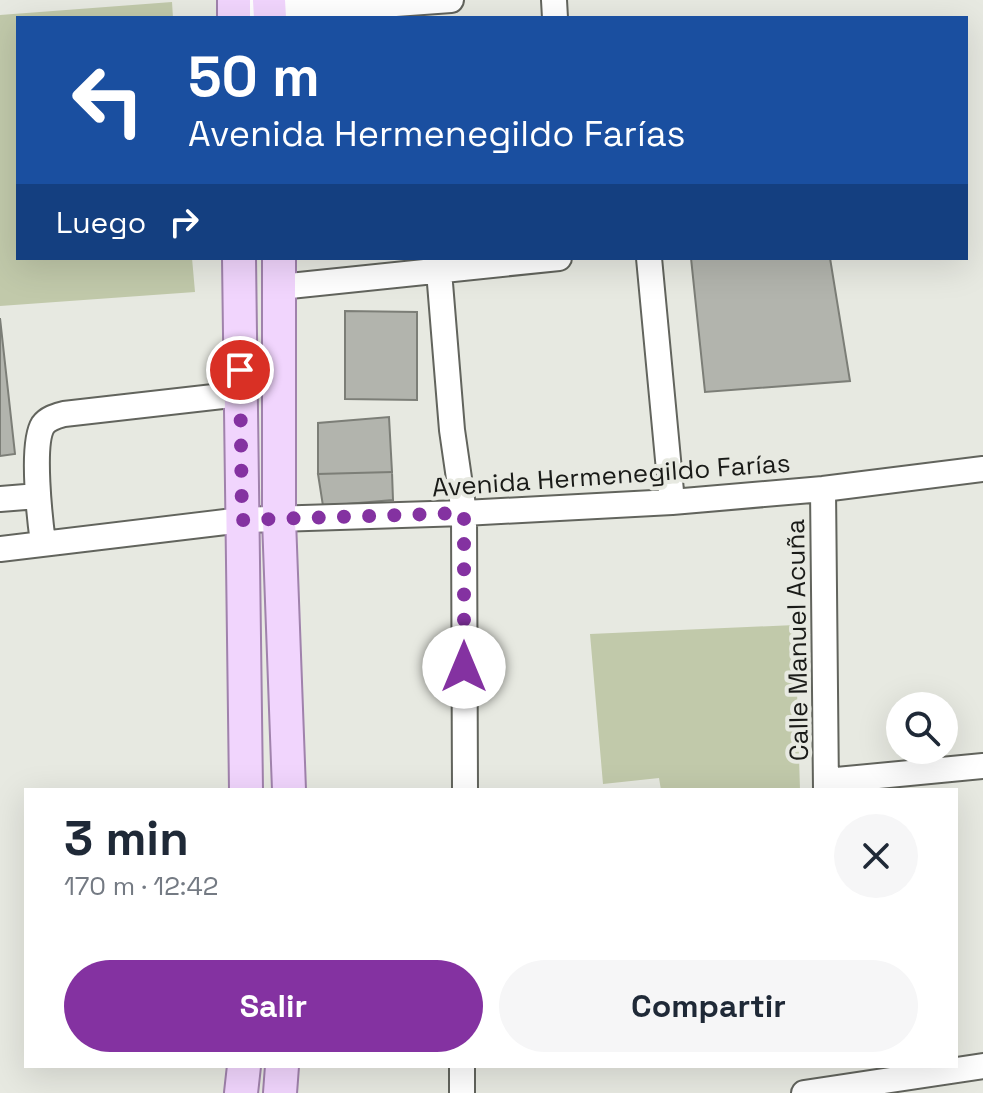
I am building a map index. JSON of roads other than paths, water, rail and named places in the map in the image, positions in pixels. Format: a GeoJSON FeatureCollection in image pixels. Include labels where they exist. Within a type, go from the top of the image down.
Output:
{"type":"FeatureCollection","features":[{"type":"Feature","properties":{"kind":"main road"},"geometry":{"type":"LineString","coordinates":[[239,260],[246,788]]}},
{"type":"Feature","properties":{"kind":"main road"},"geometry":{"type":"LineString","coordinates":[[279,273],[279,520],[289,788]]}},
{"type":"Feature","properties":{"kind":"main road"},"geometry":{"type":"LineString","coordinates":[[241,1093],[244,1068]]}},
{"type":"Feature","properties":{"kind":"main road"},"geometry":{"type":"LineString","coordinates":[[280,1093],[282,1068]]}},
{"type":"Feature","properties":{"kind":"street"},"geometry":{"type":"LineString","coordinates":[[234,9],[340,8],[451,0]]}},
{"type":"Feature","properties":{"kind":"street"},"geometry":{"type":"LineString","coordinates":[[279,273],[429,268],[533,260]]}},
{"type":"Feature","properties":{"kind":"street"},"geometry":{"type":"LineString","coordinates":[[649,260],[672,502]]}},
{"type":"Feature","properties":{"kind":"street"},"geometry":{"type":"LineString","coordinates":[[429,268],[464,513],[465,788]]}},
{"type":"Feature","properties":{"kind":"street"},"geometry":{"type":"LineString","coordinates":[[43,543],[38,496],[38,439],[43,425],[50,418],[240,394]]}},
{"type":"Feature","properties":{"kind":"street","name":"Avenida Hermenegildo Farías"},"geometry":{"type":"LineString","coordinates":[[0,549],[242,520],[672,502],[823,489],[983,469]]}},
{"type":"Feature","properties":{"kind":"street","name":"Calle Manuel Acuña"},"geometry":{"type":"LineString","coordinates":[[823,489],[826,786]]}},
{"type":"Feature","properties":{"kind":"street"},"geometry":{"type":"LineString","coordinates":[[0,499],[38,496]]}},
{"type":"Feature","properties":{"kind":"street"},"geometry":{"type":"LineString","coordinates":[[826,786],[983,766]]}},
{"type":"Feature","properties":{"kind":"street"},"geometry":{"type":"LineString","coordinates":[[820,1085],[983,1066]]}},
{"type":"Feature","properties":{"kind":"street"},"geometry":{"type":"LineString","coordinates":[[462,1068],[462,1093]]}}]}
